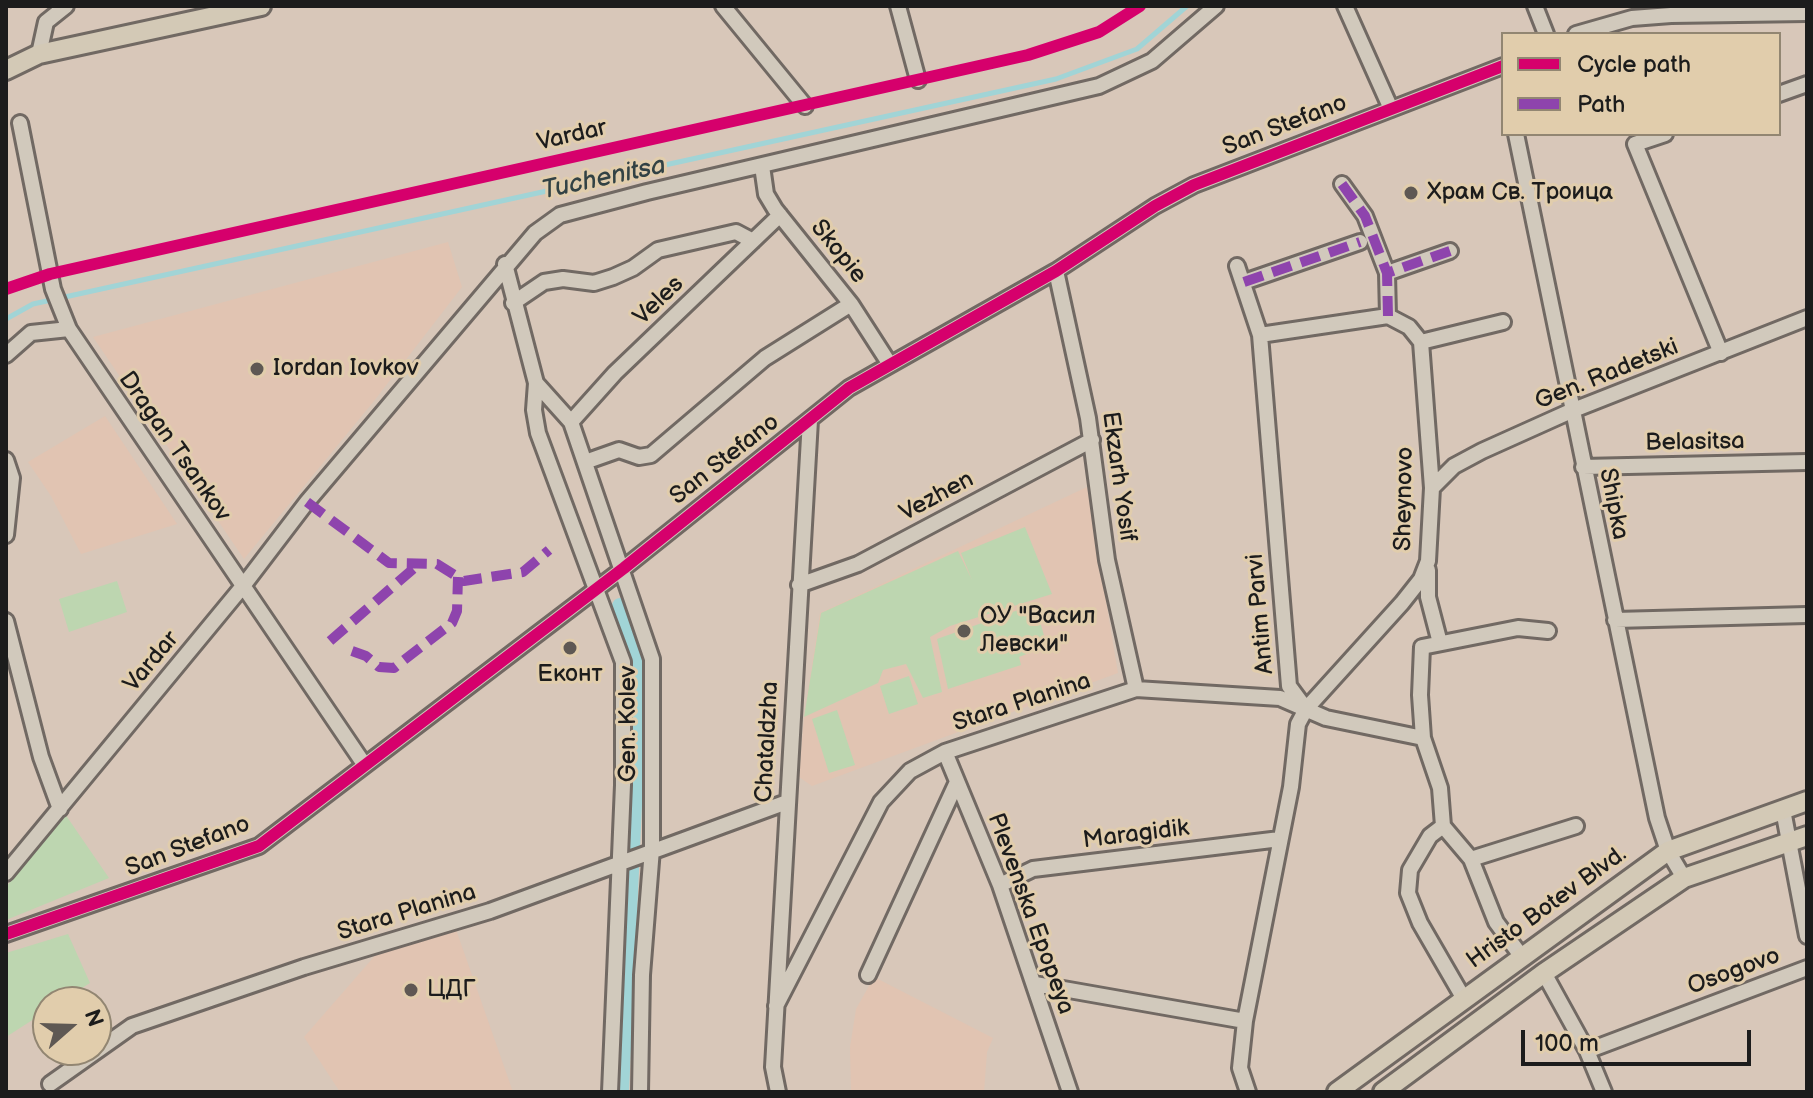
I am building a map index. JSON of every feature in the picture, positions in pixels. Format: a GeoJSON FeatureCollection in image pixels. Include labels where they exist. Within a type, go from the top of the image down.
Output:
{"type":"FeatureCollection","features":[{"type":"Feature","properties":{"kind":"main road"},"geometry":{"type":"LineString","coordinates":[[6,70],[39,54],[261,6]]}},
{"type":"Feature","properties":{"kind":"main road","name":"Hristo Botev Blvd."},"geometry":{"type":"LineString","coordinates":[[1337,1092],[1668,851],[1807,801]]}},
{"type":"Feature","properties":{"kind":"main road"},"geometry":{"type":"LineString","coordinates":[[1383,1092],[1544,973],[1684,878],[1798,839]]}},
{"type":"Feature","properties":{"kind":"street"},"geometry":{"type":"LineString","coordinates":[[39,54],[46,22],[66,6]]}},
{"type":"Feature","properties":{"kind":"street"},"geometry":{"type":"LineString","coordinates":[[723,6],[805,106]]}},
{"type":"Feature","properties":{"kind":"street"},"geometry":{"type":"LineString","coordinates":[[898,6],[918,80]]}},
{"type":"Feature","properties":{"kind":"street"},"geometry":{"type":"LineString","coordinates":[[6,873],[505,264],[535,233],[560,215],[1099,86],[1152,61],[1216,6]]}},
{"type":"Feature","properties":{"kind":"street"},"geometry":{"type":"LineString","coordinates":[[1345,6],[1391,109]]}},
{"type":"Feature","properties":{"kind":"street"},"geometry":{"type":"LineString","coordinates":[[1535,6],[1545,32]]}},
{"type":"Feature","properties":{"kind":"street"},"geometry":{"type":"LineString","coordinates":[[1583,32],[1676,10],[1807,13]]}},
{"type":"Feature","properties":{"kind":"street","name":"San Stefano"},"geometry":{"type":"LineString","coordinates":[[6,934],[259,846],[285,830],[364,764],[624,568],[849,388],[1056,271],[1194,185],[1501,67]]}},
{"type":"Feature","properties":{"kind":"street"},"geometry":{"type":"LineString","coordinates":[[1781,93],[1807,84]]}},
{"type":"Feature","properties":{"kind":"street","name":"Dragan Tsankov"},"geometry":{"type":"LineString","coordinates":[[20,123],[53,290],[69,329],[364,764]]}},
{"type":"Feature","properties":{"kind":"street","name":"Shipka"},"geometry":{"type":"LineString","coordinates":[[1516,136],[1657,818],[1668,851],[1684,878]]}},
{"type":"Feature","properties":{"kind":"street"},"geometry":{"type":"LineString","coordinates":[[1633,139],[1721,353]]}},
{"type":"Feature","properties":{"kind":"street","name":"Skopie"},"geometry":{"type":"LineString","coordinates":[[762,166],[766,194],[851,304],[889,363]]}},
{"type":"Feature","properties":{"kind":"street"},"geometry":{"type":"LineString","coordinates":[[1342,184],[1365,216],[1387,273],[1388,316]]}},
{"type":"Feature","properties":{"kind":"street","name":"Veles"},"geometry":{"type":"LineString","coordinates":[[571,422],[615,373],[780,215]]}},
{"type":"Feature","properties":{"kind":"street"},"geometry":{"type":"LineString","coordinates":[[513,303],[544,282],[563,279],[594,283],[613,277],[658,250],[736,232],[753,241]]}},
{"type":"Feature","properties":{"kind":"street"},"geometry":{"type":"LineString","coordinates":[[1244,282],[1360,242]]}},
{"type":"Feature","properties":{"kind":"street"},"geometry":{"type":"LineString","coordinates":[[1387,273],[1450,251]]}},
{"type":"Feature","properties":{"kind":"street","name":"Gen. Kolev"},"geometry":{"type":"LineString","coordinates":[[505,264],[536,383],[534,410],[538,433],[623,662],[623,785],[612,1091]]}},
{"type":"Feature","properties":{"kind":"street","name":"Antim Parvi"},"geometry":{"type":"LineString","coordinates":[[1237,266],[1260,335],[1289,686],[1306,709]]}},
{"type":"Feature","properties":{"kind":"street","name":"Ekzarh Yosif"},"geometry":{"type":"LineString","coordinates":[[1056,271],[1092,440],[1107,560],[1136,689]]}},
{"type":"Feature","properties":{"kind":"street"},"geometry":{"type":"LineString","coordinates":[[585,462],[619,450],[639,457],[651,455],[765,358],[851,304]]}},
{"type":"Feature","properties":{"kind":"street"},"geometry":{"type":"LineString","coordinates":[[1260,335],[1388,316],[1409,327],[1421,342],[1503,322]]}},
{"type":"Feature","properties":{"kind":"street","name":"Gen. Radetski"},"geometry":{"type":"LineString","coordinates":[[1432,488],[1454,466],[1571,411],[1807,318]]}},
{"type":"Feature","properties":{"kind":"street"},"geometry":{"type":"LineString","coordinates":[[6,355],[31,333],[69,329]]}},
{"type":"Feature","properties":{"kind":"street","name":"Sheynovo"},"geometry":{"type":"LineString","coordinates":[[1306,709],[1402,603],[1421,579],[1428,561],[1432,488],[1421,342]]}},
{"type":"Feature","properties":{"kind":"street","name":"Gen. Kolev"},"geometry":{"type":"LineString","coordinates":[[536,383],[571,422],[624,568],[652,659],[636,1084]]}},
{"type":"Feature","properties":{"kind":"street","name":"Chataldzha"},"geometry":{"type":"LineString","coordinates":[[771,1092],[810,420]]}},
{"type":"Feature","properties":{"kind":"street","name":"Vezhen"},"geometry":{"type":"LineString","coordinates":[[799,585],[858,564],[1092,440]]}},
{"type":"Feature","properties":{"kind":"street"},"geometry":{"type":"LineString","coordinates":[[6,460],[12,478],[6,535]]}},
{"type":"Feature","properties":{"kind":"street","name":"Belasitsa"},"geometry":{"type":"LineString","coordinates":[[1583,467],[1807,462]]}},
{"type":"Feature","properties":{"kind":"street"},"geometry":{"type":"LineString","coordinates":[[1428,561],[1428,597],[1440,643]]}},
{"type":"Feature","properties":{"kind":"street"},"geometry":{"type":"LineString","coordinates":[[1615,620],[1807,615]]}},
{"type":"Feature","properties":{"kind":"street"},"geometry":{"type":"LineString","coordinates":[[6,621],[41,757],[60,809]]}},
{"type":"Feature","properties":{"kind":"street"},"geometry":{"type":"LineString","coordinates":[[1522,957],[1496,922],[1471,859],[1443,826],[1440,788],[1423,738],[1420,695],[1422,647],[1518,628],[1548,631]]}},
{"type":"Feature","properties":{"kind":"street","name":"Stara Planina"},"geometry":{"type":"LineString","coordinates":[[776,1006],[881,802],[910,771],[945,752],[1136,689],[1280,698],[1326,718],[1423,738]]}},
{"type":"Feature","properties":{"kind":"street"},"geometry":{"type":"LineString","coordinates":[[1248,1092],[1240,1068],[1245,1021],[1280,839],[1298,724],[1306,709]]}},
{"type":"Feature","properties":{"kind":"street","name":"Plevenska Epopeya"},"geometry":{"type":"LineString","coordinates":[[945,752],[1000,885],[1070,1092]]}},
{"type":"Feature","properties":{"kind":"street"},"geometry":{"type":"LineString","coordinates":[[868,975],[957,782]]}},
{"type":"Feature","properties":{"kind":"street","name":"Stara Planina"},"geometry":{"type":"LineString","coordinates":[[50,1084],[132,1026],[304,967],[490,911],[787,802]]}},
{"type":"Feature","properties":{"kind":"street"},"geometry":{"type":"LineString","coordinates":[[1783,810],[1798,839],[1807,936]]}},
{"type":"Feature","properties":{"kind":"street"},"geometry":{"type":"LineString","coordinates":[[1443,826],[1430,836],[1410,870],[1408,893],[1420,923],[1464,999]]}},
{"type":"Feature","properties":{"kind":"street"},"geometry":{"type":"LineString","coordinates":[[1471,859],[1576,826]]}},
{"type":"Feature","properties":{"kind":"street","name":"Maragidik"},"geometry":{"type":"LineString","coordinates":[[1000,885],[1033,869],[1280,839]]}},
{"type":"Feature","properties":{"kind":"street","name":"Osogovo"},"geometry":{"type":"LineString","coordinates":[[1587,1051],[1807,968]]}},
{"type":"Feature","properties":{"kind":"street"},"geometry":{"type":"LineString","coordinates":[[1544,973],[1587,1051],[1604,1092]]}},
{"type":"Feature","properties":{"kind":"street"},"geometry":{"type":"LineString","coordinates":[[1035,984],[1245,1021]]}},
{"type":"Feature","properties":{"kind":"street","name":"Chataldzha"},"geometry":{"type":"LineString","coordinates":[[773,1067],[778,1092]]}},
{"type":"Feature","properties":{"kind":"street"},"geometry":{"type":"LineString","coordinates":[[612,1091],[636,1084]]}},
{"type":"Feature","properties":{"kind":"shaded area","name":"Iordan Iovkov"},"geometry":{"type":"Polygon","coordinates":[[[448,242],[462,287],[374,401],[244,559],[93,337],[448,242]]]}},
{"type":"Feature","properties":{"kind":"shaded area"},"geometry":{"type":"Polygon","coordinates":[[[105,416],[177,524],[81,554],[51,496],[28,462],[105,416]]]}},
{"type":"Feature","properties":{"kind":"shaded area","name":"ОУ \"Васил Левски\""},"geometry":{"type":"Polygon","coordinates":[[[1087,487],[1118,673],[812,786],[799,777],[804,717],[820,613],[1087,487]]]}},
{"type":"Feature","properties":{"kind":"shaded area","name":"ЦДГ"},"geometry":{"type":"Polygon","coordinates":[[[453,921],[513,1092],[340,1092],[304,1037],[386,943],[453,921]]]}},
{"type":"Feature","properties":{"kind":"shaded area"},"geometry":{"type":"Polygon","coordinates":[[[874,977],[993,1038],[987,1052],[984,1092],[851,1092],[850,1047],[856,1009],[874,977]]]}},
{"type":"Feature","properties":{"kind":"green space"},"geometry":{"type":"Polygon","coordinates":[[[1025,527],[1052,594],[950,626],[930,637],[942,692],[923,698],[906,664],[883,670],[878,683],[804,717],[821,613],[958,551],[972,580],[961,553],[1025,527]]]}},
{"type":"Feature","properties":{"kind":"green space"},"geometry":{"type":"Polygon","coordinates":[[[117,581],[127,612],[69,632],[59,599],[117,581]]]}},
{"type":"Feature","properties":{"kind":"green space"},"geometry":{"type":"Polygon","coordinates":[[[1035,604],[1047,646],[1019,657],[1021,665],[948,689],[937,639],[1035,604]]]}},
{"type":"Feature","properties":{"kind":"green space"},"geometry":{"type":"Polygon","coordinates":[[[909,676],[918,704],[889,714],[880,686],[909,676]]]}},
{"type":"Feature","properties":{"kind":"green space"},"geometry":{"type":"Polygon","coordinates":[[[837,710],[855,765],[829,773],[812,719],[837,710]]]}},
{"type":"Feature","properties":{"kind":"green space"},"geometry":{"type":"Polygon","coordinates":[[[65,814],[109,878],[6,920],[6,887],[65,814]]]}},
{"type":"Feature","properties":{"kind":"green space"},"geometry":{"type":"Polygon","coordinates":[[[68,934],[90,983],[85,986],[32,986],[32,1020],[6,1037],[6,953],[68,934]]]}},
{"type":"Feature","properties":{"kind":"waterway","name":"Tuchenitsa"},"geometry":{"type":"LineString","coordinates":[[6,319],[33,304],[1056,79],[1137,49],[1187,6]]}},
{"type":"Feature","properties":{"kind":"waterway"},"geometry":{"type":"LineString","coordinates":[[620,606],[636,649],[636,760],[621,1092]]}},
{"type":"Feature","properties":{"kind":"marked path"},"geometry":{"type":"LineString","coordinates":[[1342,184],[1365,216],[1387,273]]}},
{"type":"Feature","properties":{"kind":"marked path"},"geometry":{"type":"LineString","coordinates":[[1244,282],[1360,242]]}},
{"type":"Feature","properties":{"kind":"marked path"},"geometry":{"type":"LineString","coordinates":[[1388,316],[1387,273],[1450,251]]}},
{"type":"Feature","properties":{"kind":"marked path"},"geometry":{"type":"LineString","coordinates":[[307,502],[389,563],[437,564],[464,581],[523,572],[549,550]]}},
{"type":"Feature","properties":{"kind":"marked path"},"geometry":{"type":"LineString","coordinates":[[330,641],[420,563]]}},
{"type":"Feature","properties":{"kind":"marked path"},"geometry":{"type":"LineString","coordinates":[[352,651],[366,656],[379,667],[394,668],[452,623],[457,611],[458,577]]}},
{"type":"Feature","properties":{"kind":"cycle path","name":"Vardar"},"geometry":{"type":"LineString","coordinates":[[6,289],[50,274],[1028,55],[1099,32],[1140,6]]}},
{"type":"Feature","properties":{"kind":"cycle path"},"geometry":{"type":"LineString","coordinates":[[6,934],[259,846],[624,568],[849,388],[1056,271],[1155,206],[1194,185],[1501,67]]}},
{"type":"Feature","properties":{"kind":"place","name":"Храм Св. Троица"},"geometry":{"type":"Point","coordinates":[1411,193]}},
{"type":"Feature","properties":{"kind":"place","name":"Iordan Iovkov"},"geometry":{"type":"Point","coordinates":[257,369]}},
{"type":"Feature","properties":{"kind":"place","name":"ОУ \"Васил Левски\""},"geometry":{"type":"Point","coordinates":[964,631]}},
{"type":"Feature","properties":{"kind":"place","name":"Еконт"},"geometry":{"type":"Point","coordinates":[570,648]}},
{"type":"Feature","properties":{"kind":"place","name":"ЦДГ"},"geometry":{"type":"Point","coordinates":[411,990]}}]}
